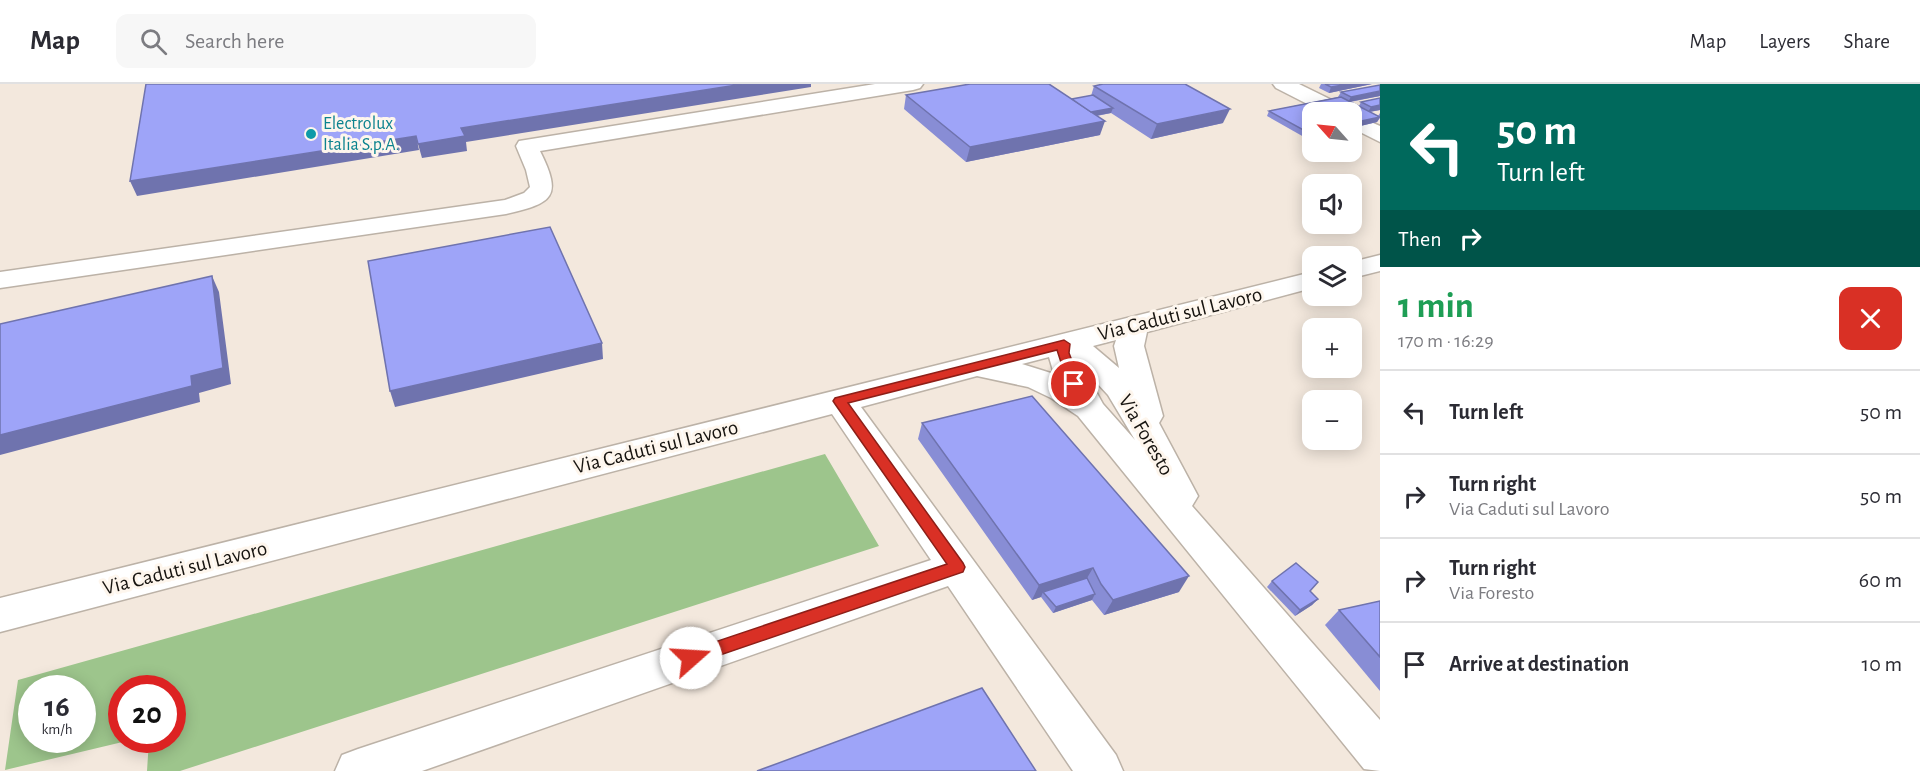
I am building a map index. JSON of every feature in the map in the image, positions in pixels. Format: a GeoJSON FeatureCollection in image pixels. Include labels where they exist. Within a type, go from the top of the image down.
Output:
{"type":"FeatureCollection","features":[{"type":"Feature","properties":{"kind":"street"},"geometry":{"type":"LineString","coordinates":[[0,280],[506,207],[530,201],[542,190],[543,182],[527,146],[913,84]]}},
{"type":"Feature","properties":{"kind":"street"},"geometry":{"type":"LineString","coordinates":[[1283,84],[1318,102]]}},
{"type":"Feature","properties":{"kind":"street"},"geometry":{"type":"LineString","coordinates":[[1362,125],[1380,135]]}},
{"type":"Feature","properties":{"kind":"street"},"geometry":{"type":"LineString","coordinates":[[1362,267],[1380,262]]}},
{"type":"Feature","properties":{"kind":"street","name":"Via Caduti sul Lavoro"},"geometry":{"type":"LineString","coordinates":[[0,615],[1302,283]]}},
{"type":"Feature","properties":{"kind":"street"},"geometry":{"type":"LineString","coordinates":[[1134,325],[1129,346],[1155,447]]}},
{"type":"Feature","properties":{"kind":"street","name":"Via Foresto"},"geometry":{"type":"LineString","coordinates":[[1205,543],[1133,409],[1108,375],[1079,349],[1064,344],[1063,353],[1070,374],[1092,412],[1205,543],[1273,628],[1380,754]]}},
{"type":"Feature","properties":{"kind":"street"},"geometry":{"type":"LineString","coordinates":[[975,366],[1016,372],[1046,381],[1071,395],[1092,412]]}},
{"type":"Feature","properties":{"kind":"street"},"geometry":{"type":"LineString","coordinates":[[840,401],[1100,771]]}},
{"type":"Feature","properties":{"kind":"street"},"geometry":{"type":"LineString","coordinates":[[358,771],[957,567]]}},
{"type":"Feature","properties":{"kind":"green space"},"geometry":{"type":"Polygon","coordinates":[[[825,454],[879,546],[180,771],[147,771],[148,753],[186,753],[186,675],[108,675],[108,745],[96,748],[96,675],[36,675],[825,454]]]}},
{"type":"Feature","properties":{"kind":"green space"},"geometry":{"type":"Polygon","coordinates":[[[18,680],[18,753],[76,753],[5,770],[18,680]]]}},
{"type":"Feature","properties":{"kind":"building","name":"Electrolux Italia S.p.A."},"geometry":{"type":"Polygon","coordinates":[[[146,84],[743,84],[461,128],[465,136],[418,144],[416,136],[130,181],[146,84]]]}},
{"type":"Feature","properties":{"kind":"building"},"geometry":{"type":"Polygon","coordinates":[[[970,84],[1049,84],[1105,121],[970,147],[906,95],[970,84]]]}},
{"type":"Feature","properties":{"kind":"building"},"geometry":{"type":"Polygon","coordinates":[[[1103,84],[1185,84],[1230,109],[1157,124],[1094,86],[1103,84]]]}},
{"type":"Feature","properties":{"kind":"building"},"geometry":{"type":"Polygon","coordinates":[[[1325,84],[1349,84],[1331,87],[1325,84]]]}},
{"type":"Feature","properties":{"kind":"building"},"geometry":{"type":"Polygon","coordinates":[[[1380,85],[1380,91],[1351,97],[1341,92],[1380,85]]]}},
{"type":"Feature","properties":{"kind":"building"},"geometry":{"type":"Polygon","coordinates":[[[1093,95],[1113,108],[1091,112],[1072,99],[1093,95]]]}},
{"type":"Feature","properties":{"kind":"building"},"geometry":{"type":"Polygon","coordinates":[[[1341,97],[1351,102],[1315,102],[1341,97]]]}},
{"type":"Feature","properties":{"kind":"building"},"geometry":{"type":"Polygon","coordinates":[[[1380,98],[1380,105],[1371,107],[1361,102],[1380,98]]]}},
{"type":"Feature","properties":{"kind":"building"},"geometry":{"type":"Polygon","coordinates":[[[1302,105],[1302,129],[1269,111],[1302,105]]]}},
{"type":"Feature","properties":{"kind":"building"},"geometry":{"type":"Polygon","coordinates":[[[1362,108],[1380,117],[1362,121],[1362,108]]]}},
{"type":"Feature","properties":{"kind":"building"},"geometry":{"type":"Polygon","coordinates":[[[550,227],[602,343],[390,391],[368,261],[550,227]]]}},
{"type":"Feature","properties":{"kind":"building"},"geometry":{"type":"Polygon","coordinates":[[[212,276],[223,368],[191,376],[192,386],[0,435],[0,324],[212,276]]]}},
{"type":"Feature","properties":{"kind":"building"},"geometry":{"type":"Polygon","coordinates":[[[1032,396],[1189,576],[1113,600],[1093,568],[1039,585],[922,423],[1032,396]]]}},
{"type":"Feature","properties":{"kind":"building"},"geometry":{"type":"Polygon","coordinates":[[[1296,563],[1318,582],[1310,591],[1318,599],[1300,610],[1272,581],[1296,563]]]}},
{"type":"Feature","properties":{"kind":"building"},"geometry":{"type":"Polygon","coordinates":[[[1087,578],[1095,594],[1056,607],[1043,592],[1087,578]]]}},
{"type":"Feature","properties":{"kind":"building"},"geometry":{"type":"Polygon","coordinates":[[[1380,601],[1380,657],[1339,610],[1380,601]]]}},
{"type":"Feature","properties":{"kind":"building"},"geometry":{"type":"Polygon","coordinates":[[[982,688],[1036,771],[757,771],[982,688]]]}},
{"type":"Feature","properties":{"kind":"place","name":"Electrolux Italia S.p.A."},"geometry":{"type":"Point","coordinates":[311,134]}},
{"type":"Feature","properties":{"kind":"route"},"geometry":{"type":"LineString","coordinates":[[691,658],[957,567],[840,401],[1064,344],[1063,353],[1074,384]]}}]}
